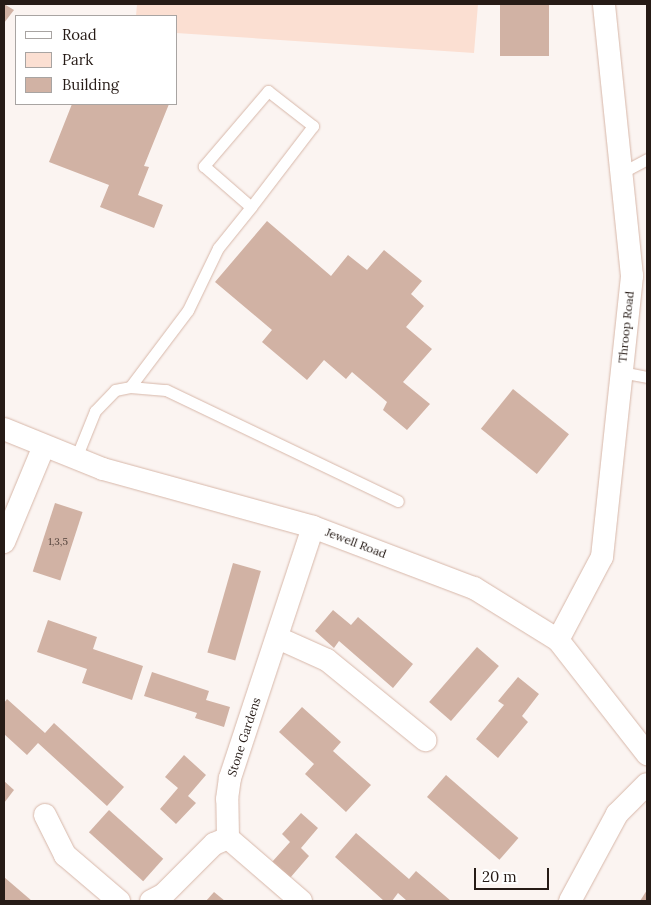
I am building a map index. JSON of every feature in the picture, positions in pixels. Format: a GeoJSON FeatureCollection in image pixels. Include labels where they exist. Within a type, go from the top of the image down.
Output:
{"type":"FeatureCollection","features":[{"type":"Feature","properties":{"kind":"street","name":"Throop Road"},"geometry":{"type":"LineString","coordinates":[[558,640],[602,557],[632,276],[604,4]]}},
{"type":"Feature","properties":{"kind":"street","name":"Jewell Road"},"geometry":{"type":"LineString","coordinates":[[4,429],[104,469],[313,527],[474,588],[558,640],[647,754]]}},
{"type":"Feature","properties":{"kind":"street"},"geometry":{"type":"LineString","coordinates":[[4,542],[44,446]]}},
{"type":"Feature","properties":{"kind":"street","name":"Stone Gardens"},"geometry":{"type":"LineString","coordinates":[[228,838],[227,799],[230,778],[278,638],[313,527]]}},
{"type":"Feature","properties":{"kind":"street"},"geometry":{"type":"LineString","coordinates":[[278,638],[327,660],[425,740]]}},
{"type":"Feature","properties":{"kind":"street"},"geometry":{"type":"LineString","coordinates":[[570,901],[617,814],[647,784]]}},
{"type":"Feature","properties":{"kind":"street"},"geometry":{"type":"LineString","coordinates":[[45,815],[65,855],[119,901]]}},
{"type":"Feature","properties":{"kind":"street"},"geometry":{"type":"LineString","coordinates":[[151,901],[163,895],[214,844],[228,838],[301,901]]}},
{"type":"Feature","properties":{"kind":"lane"},"geometry":{"type":"LineString","coordinates":[[130,387],[188,310],[218,248],[251,207],[313,126],[268,91],[204,166],[251,207]]}},
{"type":"Feature","properties":{"kind":"lane"},"geometry":{"type":"LineString","coordinates":[[621,173],[647,159]]}},
{"type":"Feature","properties":{"kind":"lane"},"geometry":{"type":"LineString","coordinates":[[621,372],[647,376]]}},
{"type":"Feature","properties":{"kind":"lane"},"geometry":{"type":"LineString","coordinates":[[76,458],[95,411],[115,390],[130,387],[166,390],[398,501]]}},
{"type":"Feature","properties":{"kind":"green space"},"geometry":{"type":"Polygon","coordinates":[[[137,4],[478,4],[474,53],[178,33],[178,15],[136,15],[137,4]]]}},
{"type":"Feature","properties":{"kind":"building"},"geometry":{"type":"Polygon","coordinates":[[[4,4],[14,10],[4,23],[4,4]]]}},
{"type":"Feature","properties":{"kind":"building"},"geometry":{"type":"Polygon","coordinates":[[[500,4],[549,4],[549,56],[500,56],[500,4]]]}},
{"type":"Feature","properties":{"kind":"building"},"geometry":{"type":"Polygon","coordinates":[[[72,105],[169,105],[144,166],[149,167],[138,195],[163,205],[154,228],[100,207],[109,185],[49,162],[72,105]]]}},
{"type":"Feature","properties":{"kind":"building"},"geometry":{"type":"Polygon","coordinates":[[[267,221],[331,276],[348,255],[367,270],[384,250],[422,281],[411,294],[424,306],[406,327],[432,349],[403,382],[430,404],[407,430],[383,410],[387,402],[352,372],[346,379],[324,360],[307,380],[262,342],[272,330],[215,282],[267,221]]]}},
{"type":"Feature","properties":{"kind":"building"},"geometry":{"type":"Polygon","coordinates":[[[513,389],[569,434],[537,474],[481,429],[513,389]]]}},
{"type":"Feature","properties":{"kind":"building"},"geometry":{"type":"Polygon","coordinates":[[[55,503],[83,512],[60,580],[33,571],[55,503]]]}},
{"type":"Feature","properties":{"kind":"building"},"geometry":{"type":"Polygon","coordinates":[[[233,563],[261,571],[235,660],[207,652],[233,563]]]}},
{"type":"Feature","properties":{"kind":"building"},"geometry":{"type":"Polygon","coordinates":[[[333,610],[351,625],[358,617],[413,664],[393,688],[339,641],[334,648],[315,631],[333,610]]]}},
{"type":"Feature","properties":{"kind":"building"},"geometry":{"type":"Polygon","coordinates":[[[48,620],[97,637],[93,649],[143,666],[132,700],[82,683],[87,669],[37,652],[48,620]]]}},
{"type":"Feature","properties":{"kind":"building"},"geometry":{"type":"Polygon","coordinates":[[[477,647],[499,666],[451,721],[429,702],[477,647]]]}},
{"type":"Feature","properties":{"kind":"building"},"geometry":{"type":"Polygon","coordinates":[[[152,672],[209,691],[206,700],[230,707],[224,727],[195,718],[197,713],[144,696],[152,672]]]}},
{"type":"Feature","properties":{"kind":"building"},"geometry":{"type":"Polygon","coordinates":[[[518,677],[539,694],[522,716],[528,722],[498,758],[476,739],[504,705],[498,701],[518,677]]]}},
{"type":"Feature","properties":{"kind":"building"},"geometry":{"type":"Polygon","coordinates":[[[7,699],[45,733],[54,723],[124,787],[107,806],[38,743],[27,755],[4,734],[4,703],[7,699]]]}},
{"type":"Feature","properties":{"kind":"building"},"geometry":{"type":"Polygon","coordinates":[[[302,707],[341,742],[333,751],[371,785],[346,812],[305,774],[314,764],[279,732],[302,707]]]}},
{"type":"Feature","properties":{"kind":"building"},"geometry":{"type":"Polygon","coordinates":[[[184,755],[206,775],[188,796],[196,803],[176,824],[160,809],[178,788],[165,777],[184,755]]]}},
{"type":"Feature","properties":{"kind":"building"},"geometry":{"type":"Polygon","coordinates":[[[446,775],[518,838],[499,860],[427,797],[446,775]]]}},
{"type":"Feature","properties":{"kind":"building"},"geometry":{"type":"Polygon","coordinates":[[[4,781],[14,790],[4,803],[4,781]]]}},
{"type":"Feature","properties":{"kind":"building"},"geometry":{"type":"Polygon","coordinates":[[[109,810],[163,859],[143,881],[89,832],[109,810]]]}},
{"type":"Feature","properties":{"kind":"building"},"geometry":{"type":"Polygon","coordinates":[[[301,813],[318,828],[301,848],[309,856],[290,878],[272,862],[290,842],[282,834],[301,813]]]}},
{"type":"Feature","properties":{"kind":"building"},"geometry":{"type":"Polygon","coordinates":[[[356,833],[409,879],[416,871],[451,901],[407,901],[398,893],[392,901],[384,901],[335,857],[356,833]]]}},
{"type":"Feature","properties":{"kind":"building"},"geometry":{"type":"Polygon","coordinates":[[[4,877],[32,901],[4,901],[4,877]]]}},
{"type":"Feature","properties":{"kind":"building"},"geometry":{"type":"Polygon","coordinates":[[[647,890],[647,901],[640,901],[647,890]]]}},
{"type":"Feature","properties":{"kind":"building"},"geometry":{"type":"Polygon","coordinates":[[[214,892],[225,901],[206,901],[214,892]]]}}]}
